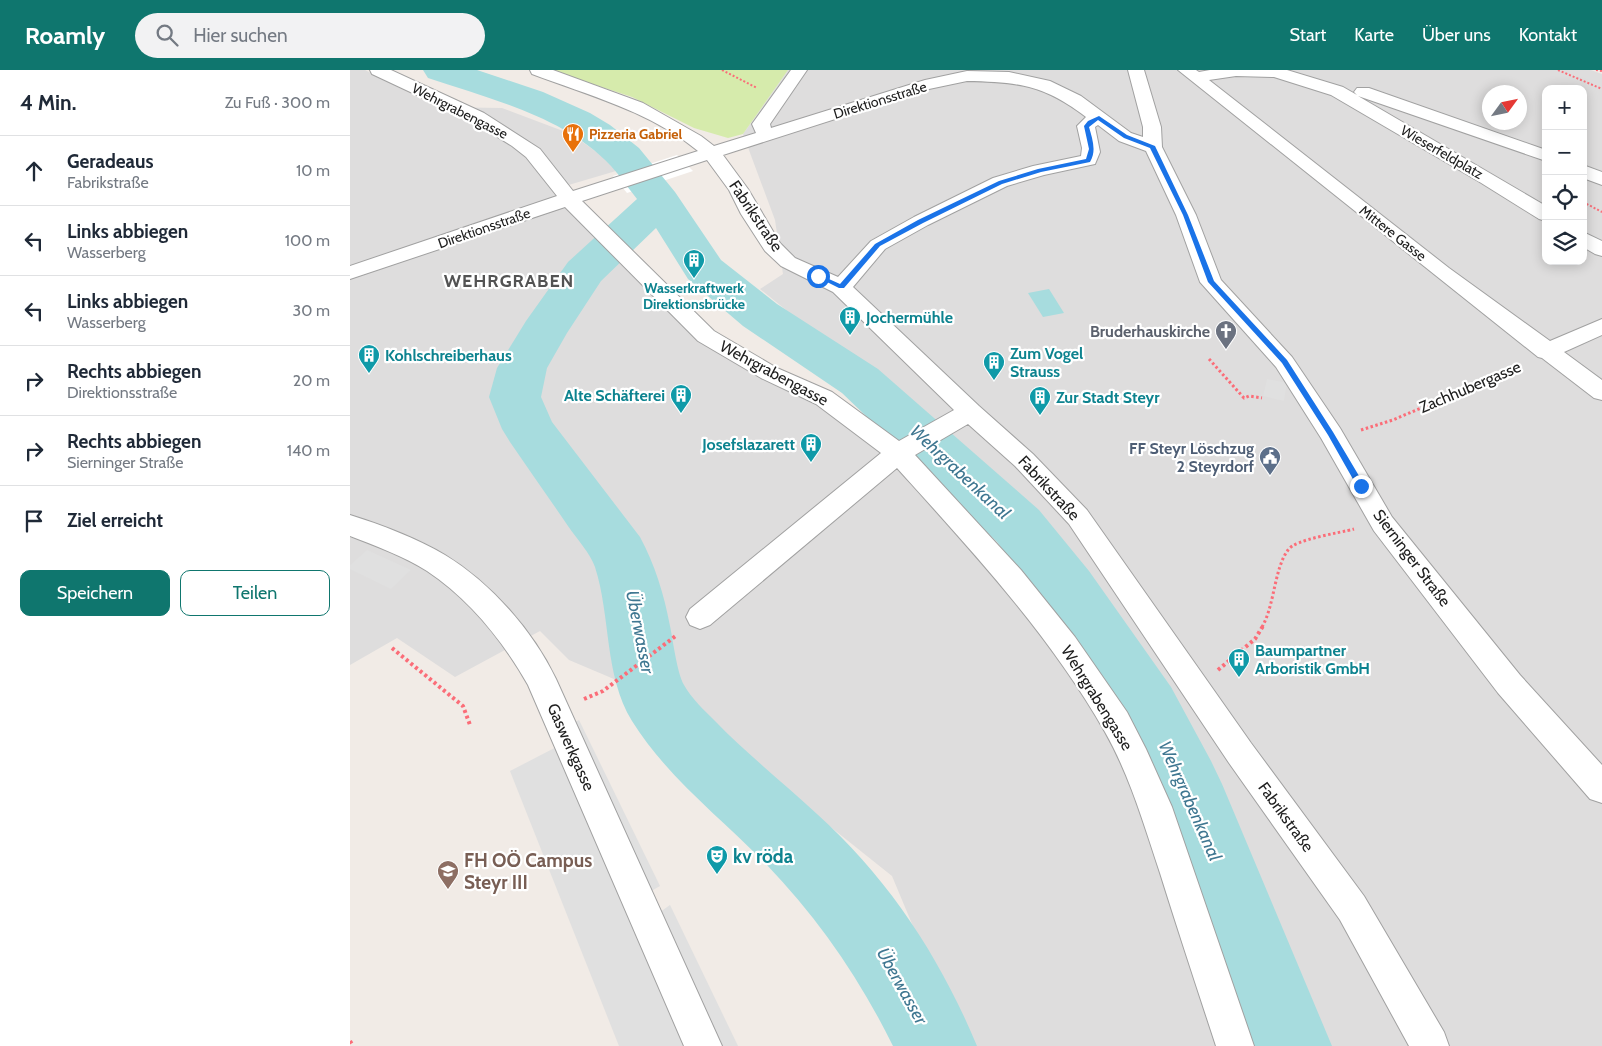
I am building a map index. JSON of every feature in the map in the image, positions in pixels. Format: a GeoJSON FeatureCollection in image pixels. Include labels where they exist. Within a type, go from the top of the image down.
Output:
{"type":"FeatureCollection","features":[{"type":"Feature","properties":{"kind":"street","name":"Wehrgrabengasse"},"geometry":{"type":"LineString","coordinates":[[378,70],[478,117],[518,142],[547,169],[569,199],[596,228],[706,336],[769,373],[824,398],[902,451],[1011,578],[1065,646],[1116,722],[1156,807],[1235,1046]]}},
{"type":"Feature","properties":{"kind":"street","name":"Fabrikstraße"},"geometry":{"type":"LineString","coordinates":[[538,70],[636,107],[683,131],[712,154],[738,189],[751,214],[772,246],[788,262],[841,287],[962,416],[1024,460],[1078,517],[1193,686],[1352,908],[1430,1046]]}},
{"type":"Feature","properties":{"kind":"street"},"geometry":{"type":"LineString","coordinates":[[766,135],[761,128],[761,124],[799,70]]}},
{"type":"Feature","properties":{"kind":"street","name":"Sierninger Straße"},"geometry":{"type":"LineString","coordinates":[[1136,70],[1152,128],[1153,147],[1186,215],[1211,282],[1284,362],[1334,438],[1383,524],[1509,684],[1602,788]]}},
{"type":"Feature","properties":{"kind":"street","name":"Wieserfeldplatz"},"geometry":{"type":"LineString","coordinates":[[1191,73],[1276,72],[1337,90],[1542,213]]}},
{"type":"Feature","properties":{"kind":"street","name":"Mittere Gasse"},"geometry":{"type":"LineString","coordinates":[[1191,73],[1442,272],[1546,352],[1602,392]]}},
{"type":"Feature","properties":{"kind":"street","name":"Direktionsstraße"},"geometry":{"type":"LineString","coordinates":[[350,273],[766,135],[925,85],[967,76],[1009,76],[1044,85],[1074,100],[1126,136],[1153,147]]}},
{"type":"Feature","properties":{"kind":"street","name":"Wieserfeldplatz"},"geometry":{"type":"LineString","coordinates":[[1337,90],[1364,92],[1542,155]]}},
{"type":"Feature","properties":{"kind":"street"},"geometry":{"type":"LineString","coordinates":[[841,287],[878,245],[920,221],[1000,182],[1088,160],[1092,149],[1086,126],[1099,117]]}},
{"type":"Feature","properties":{"kind":"street"},"geometry":{"type":"LineString","coordinates":[[1587,173],[1602,179]]}},
{"type":"Feature","properties":{"kind":"street"},"geometry":{"type":"LineString","coordinates":[[1587,241],[1602,250]]}},
{"type":"Feature","properties":{"kind":"street"},"geometry":{"type":"LineString","coordinates":[[1546,352],[1602,326]]}},
{"type":"Feature","properties":{"kind":"street"},"geometry":{"type":"LineString","coordinates":[[700,617],[902,451],[962,416]]}},
{"type":"Feature","properties":{"kind":"street","name":"Gaswerkgasse"},"geometry":{"type":"LineString","coordinates":[[350,525],[403,546],[438,564],[475,595],[531,660],[556,712],[703,1046]]}},
{"type":"Feature","properties":{"kind":"path"},"geometry":{"type":"LineString","coordinates":[[722,70],[765,92],[780,97]]}},
{"type":"Feature","properties":{"kind":"path"},"geometry":{"type":"LineString","coordinates":[[1558,70],[1602,89]]}},
{"type":"Feature","properties":{"kind":"path"},"geometry":{"type":"LineString","coordinates":[[1596,70],[1602,71]]}},
{"type":"Feature","properties":{"kind":"path"},"geometry":{"type":"LineString","coordinates":[[1587,204],[1602,212]]}},
{"type":"Feature","properties":{"kind":"path","name":"Zachhubergasse"},"geometry":{"type":"LineString","coordinates":[[1334,438],[1393,420],[1546,352]]}},
{"type":"Feature","properties":{"kind":"path"},"geometry":{"type":"LineString","coordinates":[[1209,359],[1244,398],[1249,396],[1262,398]]}},
{"type":"Feature","properties":{"kind":"path"},"geometry":{"type":"LineString","coordinates":[[1193,686],[1202,682],[1255,639],[1269,615],[1278,574],[1288,549],[1299,543],[1346,530]]}},
{"type":"Feature","properties":{"kind":"path"},"geometry":{"type":"LineString","coordinates":[[556,712],[603,691],[700,617]]}},
{"type":"Feature","properties":{"kind":"path"},"geometry":{"type":"LineString","coordinates":[[392,648],[462,706],[470,725]]}},
{"type":"Feature","properties":{"kind":"path"},"geometry":{"type":"LineString","coordinates":[[350,1041],[353,1046]]}},
{"type":"Feature","properties":{"kind":"shaded area"},"geometry":{"type":"Polygon","coordinates":[[[350,70],[365,70],[437,107],[502,108],[571,134],[605,158],[616,171],[555,189],[693,333],[829,392],[1017,589],[1119,735],[1225,1046],[963,1046],[892,876],[680,707],[569,660],[540,631],[455,677],[397,638],[350,665],[350,70]]]}},
{"type":"Feature","properties":{"kind":"shaded area"},"geometry":{"type":"Polygon","coordinates":[[[788,70],[1591,70],[1602,74],[1602,1046],[1328,1046],[1291,967],[1192,772],[1081,591],[979,476],[886,391],[760,289],[783,274],[775,220],[743,134],[788,70]]]}},
{"type":"Feature","properties":{"kind":"shaded area"},"geometry":{"type":"Polygon","coordinates":[[[1267,379],[1287,383],[1284,401],[1263,396],[1267,379]]]}},
{"type":"Feature","properties":{"kind":"shaded area"},"geometry":{"type":"Polygon","coordinates":[[[367,550],[411,570],[391,589],[350,569],[350,565],[367,550]]]}},
{"type":"Feature","properties":{"kind":"shaded area"},"geometry":{"type":"Polygon","coordinates":[[[579,720],[660,886],[646,894],[567,726],[579,720]]]}},
{"type":"Feature","properties":{"kind":"shaded area"},"geometry":{"type":"Polygon","coordinates":[[[568,741],[704,1046],[619,1046],[510,771],[568,741]]]}},
{"type":"Feature","properties":{"kind":"shaded area"},"geometry":{"type":"Polygon","coordinates":[[[670,905],[738,1046],[719,1046],[656,915],[670,905]]]}},
{"type":"Feature","properties":{"kind":"green space"},"geometry":{"type":"Polygon","coordinates":[[[550,70],[788,70],[743,134],[728,138],[694,128],[632,97],[550,70]]]}},
{"type":"Feature","properties":{"kind":"water"},"geometry":{"type":"Polygon","coordinates":[[[1049,289],[1064,313],[1043,317],[1028,293],[1049,289]]]}},
{"type":"Feature","properties":{"kind":"pier"},"geometry":{"type":"Polygon","coordinates":[[[677,155],[693,171],[627,193],[613,176],[677,155]]]}},
{"type":"Feature","properties":{"kind":"waterway","name":"Wehrgrabenkanal"},"geometry":{"type":"LineString","coordinates":[[441,70],[530,100],[576,121],[596,133],[625,157],[660,201]]}},
{"type":"Feature","properties":{"kind":"waterway","name":"Wehrgrabenkanal"},"geometry":{"type":"LineString","coordinates":[[660,201],[704,269],[760,315],[860,381],[1018,526],[1067,588],[1147,708],[1186,784],[1290,1046]]}},
{"type":"Feature","properties":{"kind":"waterway","name":"Überwasser"},"geometry":{"type":"LineString","coordinates":[[660,201],[584,272],[543,332],[522,368],[515,397],[529,429],[619,553],[633,596],[650,685],[655,699],[702,755],[814,861],[855,909],[892,962],[908,989],[935,1046]]}},
{"type":"Feature","properties":{"kind":"place","name":"Pizzeria Gabriel"},"geometry":{"type":"Point","coordinates":[573,153]}},
{"type":"Feature","properties":{"kind":"place","name":"Wasserkraftwerk Direktionsbrücke"},"geometry":{"type":"Point","coordinates":[694,279]}},
{"type":"Feature","properties":{"kind":"place","name":"Jochermühle"},"geometry":{"type":"Point","coordinates":[850,336]}},
{"type":"Feature","properties":{"kind":"place","name":"Bruderhauskirche"},"geometry":{"type":"Point","coordinates":[1226,350]}},
{"type":"Feature","properties":{"kind":"place","name":"Kohlschreiberhaus"},"geometry":{"type":"Point","coordinates":[369,374]}},
{"type":"Feature","properties":{"kind":"place","name":"Zum Vogel Strauss"},"geometry":{"type":"Point","coordinates":[994,381]}},
{"type":"Feature","properties":{"kind":"place","name":"Alte Schäfterei"},"geometry":{"type":"Point","coordinates":[681,414]}},
{"type":"Feature","properties":{"kind":"place","name":"Zur Stadt Steyr"},"geometry":{"type":"Point","coordinates":[1040,416]}},
{"type":"Feature","properties":{"kind":"place","name":"Josefslazarett"},"geometry":{"type":"Point","coordinates":[811,463]}},
{"type":"Feature","properties":{"kind":"place","name":"FF Steyr Löschzug 2 Steyrdorf"},"geometry":{"type":"Point","coordinates":[1270,476]}},
{"type":"Feature","properties":{"kind":"place","name":"Baumpartner Arboristik GmbH"},"geometry":{"type":"Point","coordinates":[1239,678]}},
{"type":"Feature","properties":{"kind":"place","name":"kv röda"},"geometry":{"type":"Point","coordinates":[717,875]}},
{"type":"Feature","properties":{"kind":"place","name":"FH OÖ Campus Steyr III"},"geometry":{"type":"Point","coordinates":[448,890]}},
{"type":"Feature","properties":{"kind":"district","name":"WEHRGRABEN"},"geometry":{"type":"Point","coordinates":[509,281]}},
{"type":"Feature","properties":{"kind":"route"},"geometry":{"type":"LineString","coordinates":[[818,276],[841,287],[878,245],[920,221],[1000,182],[1020,175],[1073,165],[1088,160],[1092,149],[1086,126],[1099,117],[1136,142],[1153,147],[1186,215],[1211,282],[1284,362],[1331,434],[1361,486]]}}]}
